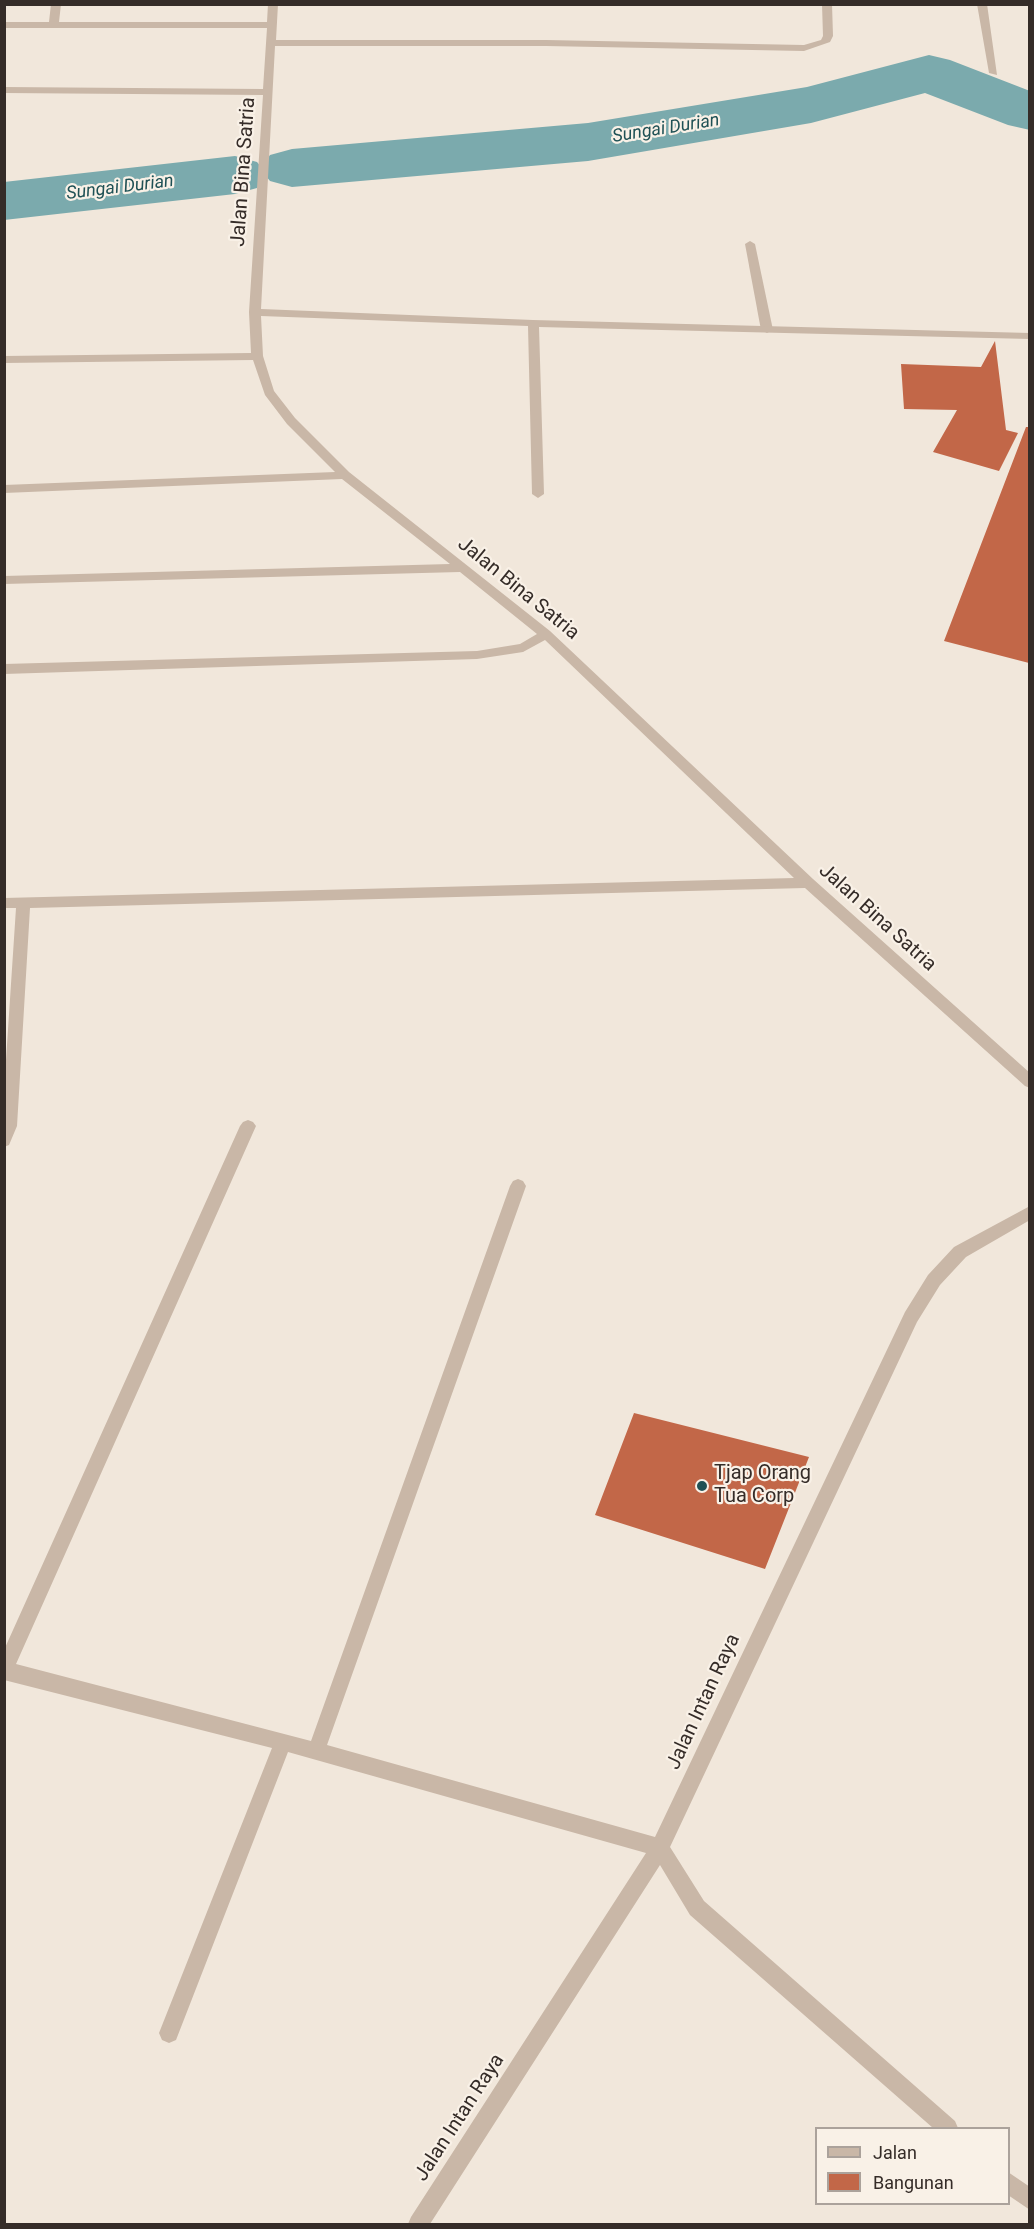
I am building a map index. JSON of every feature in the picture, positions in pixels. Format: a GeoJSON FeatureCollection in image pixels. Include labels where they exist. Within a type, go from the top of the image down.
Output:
{"type":"FeatureCollection","features":[{"type":"Feature","properties":{"kind":"street"},"geometry":{"type":"LineString","coordinates":[[54,25],[56,4]]}},
{"type":"Feature","properties":{"kind":"street","name":"Jalan Bina Satria"},"geometry":{"type":"LineString","coordinates":[[273,4],[255,312],[257,356],[269,392],[291,421],[345,475],[546,634],[808,883],[1029,1082]]}},
{"type":"Feature","properties":{"kind":"street"},"geometry":{"type":"LineString","coordinates":[[270,43],[546,43],[804,48],[825,42],[828,36],[827,4]]}},
{"type":"Feature","properties":{"kind":"street"},"geometry":{"type":"LineString","coordinates":[[982,4],[994,72]]}},
{"type":"Feature","properties":{"kind":"street"},"geometry":{"type":"LineString","coordinates":[[4,25],[271,25]]}},
{"type":"Feature","properties":{"kind":"street"},"geometry":{"type":"LineString","coordinates":[[4,90],[269,92]]}},
{"type":"Feature","properties":{"kind":"street"},"geometry":{"type":"LineString","coordinates":[[750,244],[767,330]]}},
{"type":"Feature","properties":{"kind":"street"},"geometry":{"type":"LineString","coordinates":[[255,312],[533,323],[1029,336]]}},
{"type":"Feature","properties":{"kind":"street"},"geometry":{"type":"LineString","coordinates":[[533,323],[538,494]]}},
{"type":"Feature","properties":{"kind":"street"},"geometry":{"type":"LineString","coordinates":[[4,360],[257,356]]}},
{"type":"Feature","properties":{"kind":"street"},"geometry":{"type":"LineString","coordinates":[[4,489],[345,475]]}},
{"type":"Feature","properties":{"kind":"street"},"geometry":{"type":"LineString","coordinates":[[4,580],[463,568]]}},
{"type":"Feature","properties":{"kind":"street"},"geometry":{"type":"LineString","coordinates":[[4,669],[477,655],[524,648],[546,634]]}},
{"type":"Feature","properties":{"kind":"street"},"geometry":{"type":"LineString","coordinates":[[4,903],[808,883]]}},
{"type":"Feature","properties":{"kind":"street"},"geometry":{"type":"LineString","coordinates":[[4,1141],[9,1126],[14,1077],[23,903]]}},
{"type":"Feature","properties":{"kind":"street"},"geometry":{"type":"LineString","coordinates":[[249,1126],[5,1670],[284,1742],[660,1848],[697,1908],[947,2127]]}},
{"type":"Feature","properties":{"kind":"street"},"geometry":{"type":"LineString","coordinates":[[316,1751],[518,1186]]}},
{"type":"Feature","properties":{"kind":"street","name":"Jalan Intan Raya"},"geometry":{"type":"LineString","coordinates":[[418,2224],[660,1848],[911,1317],[934,1280],[960,1252],[1029,1212]]}},
{"type":"Feature","properties":{"kind":"street"},"geometry":{"type":"LineString","coordinates":[[170,2033],[284,1742]]}},
{"type":"Feature","properties":{"kind":"street"},"geometry":{"type":"LineString","coordinates":[[1010,2184],[1029,2200]]}},
{"type":"Feature","properties":{"kind":"building"},"geometry":{"type":"Polygon","coordinates":[[[995,341],[1006,430],[1018,433],[999,471],[933,452],[957,410],[904,409],[901,364],[981,367],[995,341]]]}},
{"type":"Feature","properties":{"kind":"building"},"geometry":{"type":"Polygon","coordinates":[[[1026,427],[1029,427],[1029,663],[944,641],[1026,427]]]}},
{"type":"Feature","properties":{"kind":"building","name":"Tjap Orang Tua Corp"},"geometry":{"type":"Polygon","coordinates":[[[634,1413],[809,1457],[765,1569],[595,1515],[634,1413]]]}},
{"type":"Feature","properties":{"kind":"waterway","name":"Sungai Durian"},"geometry":{"type":"LineString","coordinates":[[292,168],[588,142],[811,105],[929,73],[1030,112]]}},
{"type":"Feature","properties":{"kind":"waterway","name":"Sungai Durian"},"geometry":{"type":"LineString","coordinates":[[4,201],[235,175]]}},
{"type":"Feature","properties":{"kind":"place","name":"Tjap Orang Tua Corp"},"geometry":{"type":"Point","coordinates":[702,1486]}}]}
